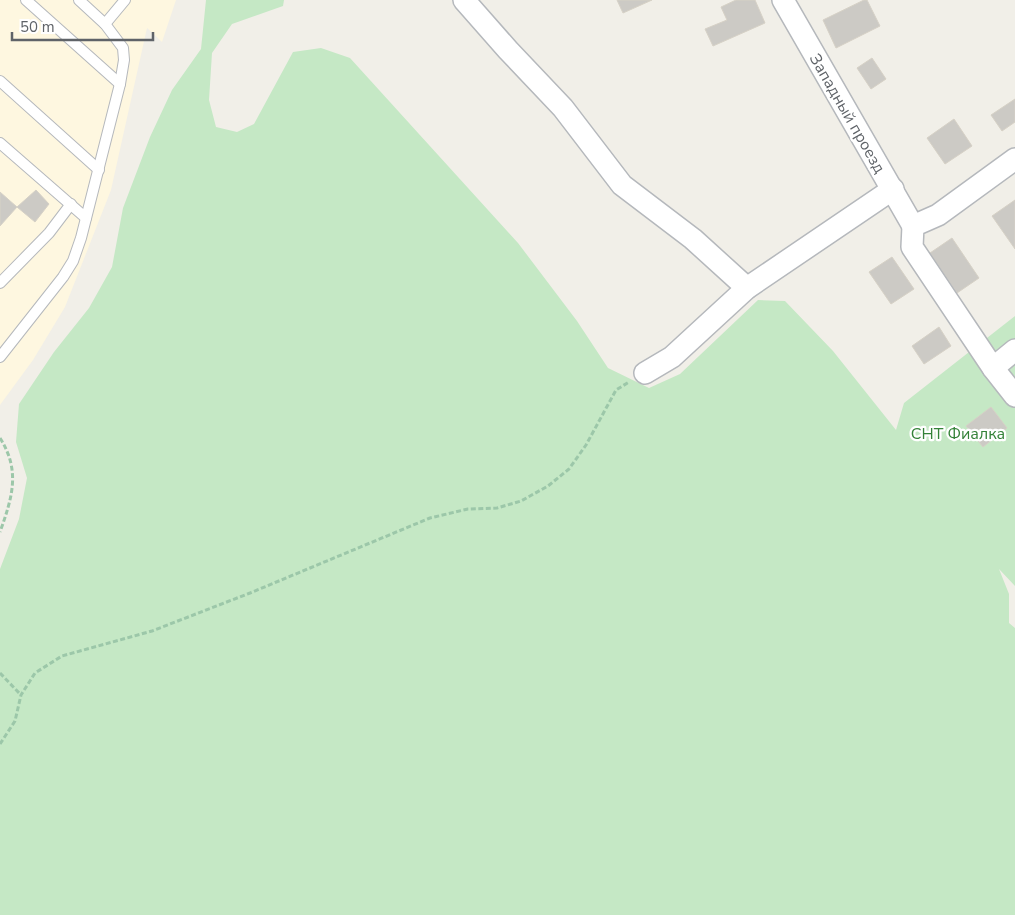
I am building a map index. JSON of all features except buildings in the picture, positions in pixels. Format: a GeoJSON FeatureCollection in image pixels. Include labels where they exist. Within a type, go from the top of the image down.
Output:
{"type":"FeatureCollection","features":[{"type":"Feature","properties":{"kind":"street"},"geometry":{"type":"LineString","coordinates":[[464,0],[563,108],[622,185],[693,239],[747,288]]}},
{"type":"Feature","properties":{"kind":"street","name":"Западный проезд"},"geometry":{"type":"LineString","coordinates":[[783,0],[913,226]]}},
{"type":"Feature","properties":{"kind":"street"},"geometry":{"type":"LineString","coordinates":[[1015,159],[938,215],[913,226],[912,247],[993,368],[1015,396]]}},
{"type":"Feature","properties":{"kind":"street"},"geometry":{"type":"LineString","coordinates":[[645,373],[672,358],[747,288],[893,189]]}},
{"type":"Feature","properties":{"kind":"street"},"geometry":{"type":"LineString","coordinates":[[993,368],[1015,350]]}},
{"type":"Feature","properties":{"kind":"lane"},"geometry":{"type":"LineString","coordinates":[[26,0],[120,84]]}},
{"type":"Feature","properties":{"kind":"lane"},"geometry":{"type":"LineString","coordinates":[[0,357],[73,260],[86,218],[120,84],[124,60],[122,48],[106,24],[79,0]]}},
{"type":"Feature","properties":{"kind":"lane"},"geometry":{"type":"LineString","coordinates":[[106,24],[124,0]]}},
{"type":"Feature","properties":{"kind":"lane"},"geometry":{"type":"LineString","coordinates":[[0,81],[98,170]]}},
{"type":"Feature","properties":{"kind":"lane"},"geometry":{"type":"LineString","coordinates":[[0,143],[86,218]]}},
{"type":"Feature","properties":{"kind":"lane"},"geometry":{"type":"LineString","coordinates":[[0,283],[49,233],[71,204]]}},
{"type":"Feature","properties":{"kind":"path"},"geometry":{"type":"LineString","coordinates":[[0,744],[15,722],[21,694],[35,673],[62,656],[152,631],[250,593],[430,518],[468,509],[497,508],[521,502],[548,486],[569,469],[586,445],[616,390],[645,373]]}},
{"type":"Feature","properties":{"kind":"path"},"geometry":{"type":"LineString","coordinates":[[0,438],[6,448],[13,473],[11,503],[0,532]]}},
{"type":"Feature","properties":{"kind":"path"},"geometry":{"type":"LineString","coordinates":[[0,672],[21,694]]}},
{"type":"Feature","properties":{"kind":"shaded area"},"geometry":{"type":"Polygon","coordinates":[[[0,0],[176,0],[162,42],[147,28],[111,190],[65,307],[33,360],[0,405],[0,0]]]}},
{"type":"Feature","properties":{"kind":"green space","name":"СНТ Фиалка"},"geometry":{"type":"Polygon","coordinates":[[[206,0],[284,0],[283,6],[232,24],[212,53],[209,100],[216,127],[237,132],[254,124],[293,52],[321,48],[350,58],[518,243],[577,321],[608,368],[649,388],[680,374],[758,300],[785,301],[833,351],[896,430],[904,403],[1015,316],[1015,586],[999,569],[1009,594],[1009,623],[1015,628],[1015,915],[0,915],[0,569],[19,519],[27,478],[16,442],[19,404],[54,352],[89,308],[112,267],[123,208],[150,137],[172,90],[201,49],[206,0]]]}}]}
